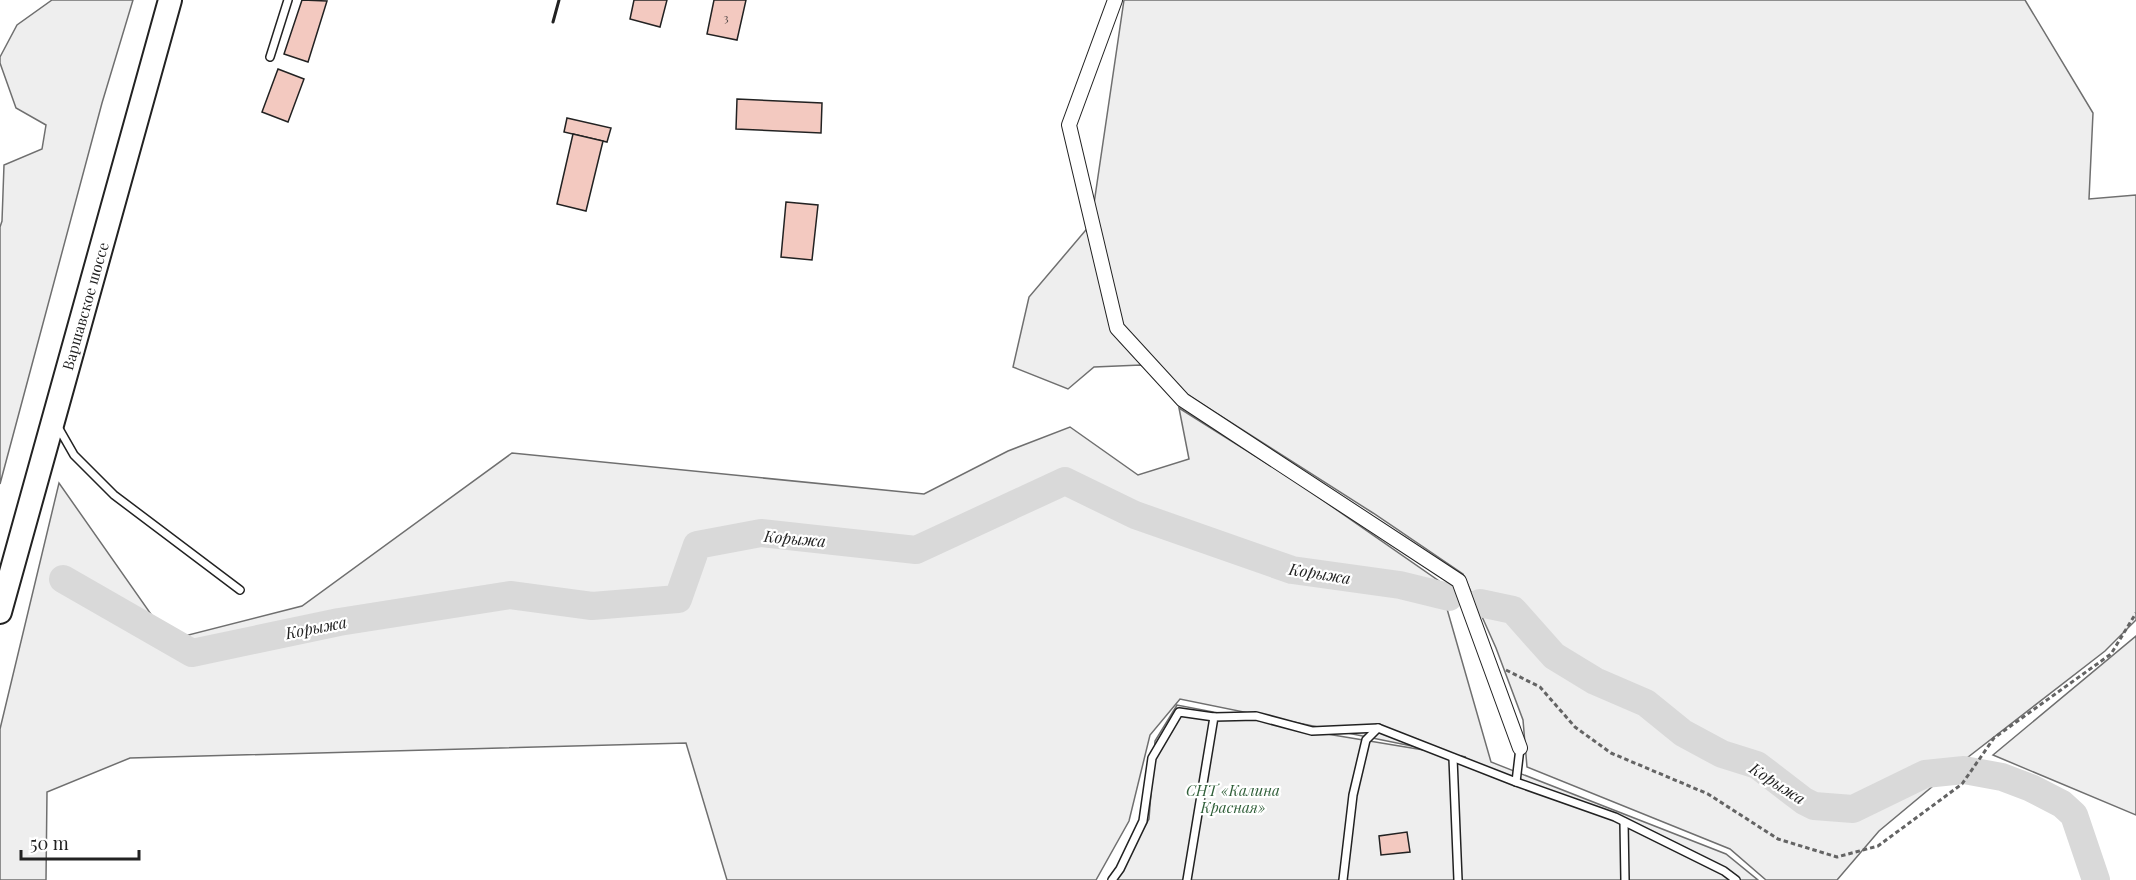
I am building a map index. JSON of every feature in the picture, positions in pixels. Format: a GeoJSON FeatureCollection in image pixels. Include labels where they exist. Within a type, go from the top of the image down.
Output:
{"type":"FeatureCollection","features":[{"type":"Feature","properties":{"kind":"main road","name":"Варшавское шоссе"},"geometry":{"type":"LineString","coordinates":[[0,612],[170,0]]}},
{"type":"Feature","properties":{"kind":"street"},"geometry":{"type":"LineString","coordinates":[[1115,0],[1069,125],[1117,328],[1183,400],[1459,581],[1520,748]]}},
{"type":"Feature","properties":{"kind":"lane"},"geometry":{"type":"LineString","coordinates":[[270,57],[288,0]]}},
{"type":"Feature","properties":{"kind":"lane"},"geometry":{"type":"LineString","coordinates":[[53,418],[74,455],[114,495],[240,590]]}},
{"type":"Feature","properties":{"kind":"lane"},"geometry":{"type":"LineString","coordinates":[[1112,880],[1120,869],[1143,820],[1152,758],[1179,712],[1214,717],[1256,716],[1312,730],[1378,728],[1624,822],[1724,871],[1736,880]]}},
{"type":"Feature","properties":{"kind":"lane"},"geometry":{"type":"LineString","coordinates":[[1187,880],[1214,717]]}},
{"type":"Feature","properties":{"kind":"lane"},"geometry":{"type":"LineString","coordinates":[[1343,880],[1353,795],[1366,740],[1378,728]]}},
{"type":"Feature","properties":{"kind":"lane"},"geometry":{"type":"LineString","coordinates":[[1516,782],[1520,748]]}},
{"type":"Feature","properties":{"kind":"lane"},"geometry":{"type":"LineString","coordinates":[[1453,758],[1458,880]]}},
{"type":"Feature","properties":{"kind":"lane"},"geometry":{"type":"LineString","coordinates":[[1624,822],[1625,880]]}},
{"type":"Feature","properties":{"kind":"path"},"geometry":{"type":"LineString","coordinates":[[1488,661],[1540,687],[1575,727],[1611,753],[1708,794],[1778,839],[1837,857],[1878,846],[1962,784],[1994,738],[2111,654],[2136,614]]}},
{"type":"Feature","properties":{"kind":"green space"},"geometry":{"type":"Polygon","coordinates":[[[52,0],[133,0],[102,103],[0,484],[0,227],[4,165],[42,149],[46,125],[16,108],[0,57],[17,25],[52,0]]]}},
{"type":"Feature","properties":{"kind":"green space"},"geometry":{"type":"Polygon","coordinates":[[[1124,0],[2025,0],[2093,113],[2089,199],[2136,195],[2136,620],[2105,651],[1963,761],[1879,831],[1837,880],[1766,880],[1730,849],[1527,767],[1523,720],[1496,648],[1463,574],[1373,513],[1141,365],[1094,367],[1068,389],[1013,367],[1029,297],[1091,224],[1124,0]]]}},
{"type":"Feature","properties":{"kind":"green space","name":"СНТ «Калина Красная»"},"geometry":{"type":"Polygon","coordinates":[[[1179,408],[1301,485],[1439,581],[1491,762],[1726,854],[1758,880],[1114,880],[1149,819],[1155,741],[1177,705],[1333,735],[1466,757],[1180,699],[1150,735],[1129,821],[1096,880],[727,880],[686,743],[130,758],[47,792],[46,880],[0,880],[0,729],[59,483],[169,640],[302,606],[512,453],[924,494],[1008,451],[1070,427],[1138,475],[1189,459],[1179,408]]]}},
{"type":"Feature","properties":{"kind":"green space"},"geometry":{"type":"Polygon","coordinates":[[[2136,636],[2136,815],[1993,755],[2136,636]]]}},
{"type":"Feature","properties":{"kind":"building"},"geometry":{"type":"Polygon","coordinates":[[[302,0],[327,1],[308,62],[284,54],[302,0]]]}},
{"type":"Feature","properties":{"kind":"building"},"geometry":{"type":"Polygon","coordinates":[[[634,0],[667,0],[660,27],[630,19],[634,0]]]}},
{"type":"Feature","properties":{"kind":"building"},"geometry":{"type":"Polygon","coordinates":[[[714,0],[746,0],[737,40],[707,34],[714,0]]]}},
{"type":"Feature","properties":{"kind":"building"},"geometry":{"type":"Polygon","coordinates":[[[278,69],[304,79],[288,122],[262,112],[278,69]]]}},
{"type":"Feature","properties":{"kind":"building"},"geometry":{"type":"Polygon","coordinates":[[[737,99],[822,103],[821,133],[736,129],[737,99]]]}},
{"type":"Feature","properties":{"kind":"building"},"geometry":{"type":"Polygon","coordinates":[[[567,118],[611,128],[607,142],[564,132],[567,118]]]}},
{"type":"Feature","properties":{"kind":"building"},"geometry":{"type":"Polygon","coordinates":[[[573,134],[603,141],[586,211],[557,204],[573,134]]]}},
{"type":"Feature","properties":{"kind":"building"},"geometry":{"type":"Polygon","coordinates":[[[786,202],[818,205],[812,260],[781,257],[786,202]]]}},
{"type":"Feature","properties":{"kind":"building"},"geometry":{"type":"Polygon","coordinates":[[[1407,832],[1410,852],[1381,855],[1379,836],[1407,832]]]}},
{"type":"Feature","properties":{"kind":"waterway","name":"Корыжа"},"geometry":{"type":"LineString","coordinates":[[63,579],[192,653],[339,622],[510,595],[592,606],[678,599],[697,545],[761,533],[916,550],[1065,481],[1135,515],[1292,570],[1400,585],[1449,597]]}},
{"type":"Feature","properties":{"kind":"waterway","name":"Корыжа"},"geometry":{"type":"LineString","coordinates":[[1480,603],[1513,610],[1554,656],[1595,681],[1646,703],[1683,733],[1722,754],[1757,765],[1814,806],[1853,809],[1925,774],[1964,770],[2002,777],[2031,788],[2062,804],[2074,815],[2096,880]]}},
{"type":"Feature","properties":{"kind":"wall"},"geometry":{"type":"LineString","coordinates":[[553,22],[559,0]]}}]}
